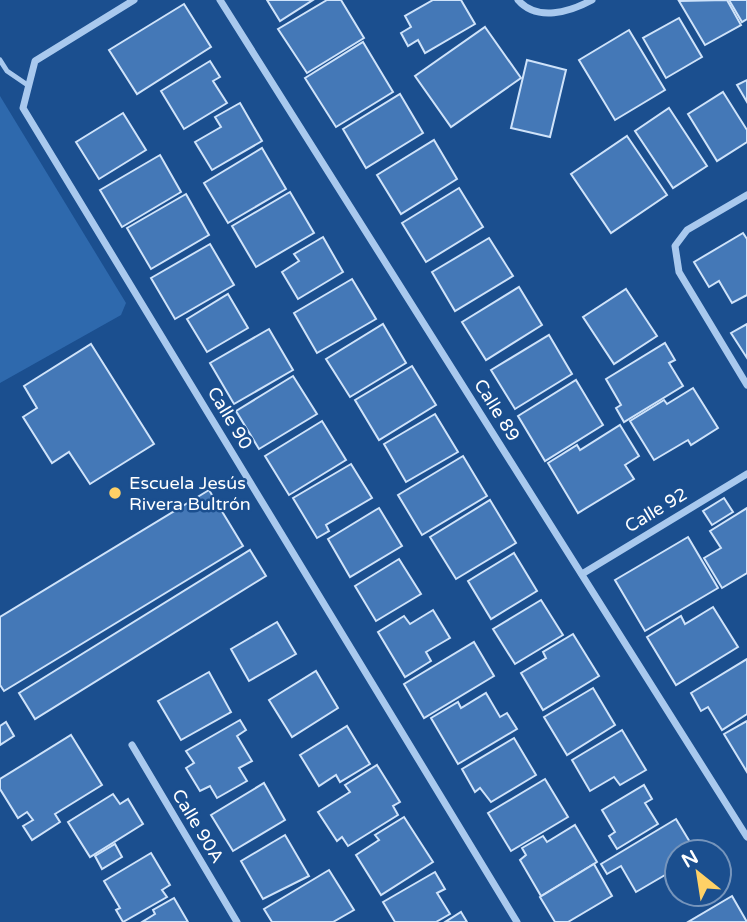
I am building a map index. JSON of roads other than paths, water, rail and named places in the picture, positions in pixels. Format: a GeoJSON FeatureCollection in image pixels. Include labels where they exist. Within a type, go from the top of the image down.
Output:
{"type":"FeatureCollection","features":[{"type":"Feature","properties":{"kind":"street","name":"Calle 90"},"geometry":{"type":"LineString","coordinates":[[134,0],[35,61],[23,108],[517,922]]}},
{"type":"Feature","properties":{"kind":"street","name":"Calle 89"},"geometry":{"type":"LineString","coordinates":[[220,0],[747,836]]}},
{"type":"Feature","properties":{"kind":"street"},"geometry":{"type":"LineString","coordinates":[[518,0],[547,14],[576,9],[592,0]]}},
{"type":"Feature","properties":{"kind":"street"},"geometry":{"type":"LineString","coordinates":[[747,195],[687,230],[675,246],[679,272],[747,385]]}},
{"type":"Feature","properties":{"kind":"street","name":"Calle 92"},"geometry":{"type":"LineString","coordinates":[[582,574],[747,474]]}},
{"type":"Feature","properties":{"kind":"street","name":"Calle 90A"},"geometry":{"type":"LineString","coordinates":[[132,745],[237,922]]}},
{"type":"Feature","properties":{"kind":"lane"},"geometry":{"type":"LineString","coordinates":[[0,60],[6,71],[29,86]]}},
{"type":"Feature","properties":{"kind":"place","name":"Escuela Jesús Rivera Bultrón"},"geometry":{"type":"Point","coordinates":[115,493]}}]}
